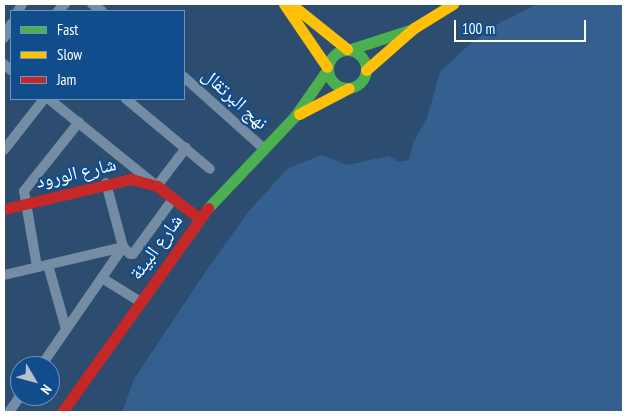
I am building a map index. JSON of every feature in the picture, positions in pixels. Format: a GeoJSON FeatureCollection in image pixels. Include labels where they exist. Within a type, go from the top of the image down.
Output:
{"type":"FeatureCollection","features":[{"type":"Feature","properties":{"kind":"main road"},"geometry":{"type":"LineString","coordinates":[[284,4],[337,86],[349,88],[361,82],[366,70],[414,28],[453,4]]}},
{"type":"Feature","properties":{"kind":"main road"},"geometry":{"type":"LineString","coordinates":[[291,4],[364,59],[366,70]]}},
{"type":"Feature","properties":{"kind":"main road"},"geometry":{"type":"LineString","coordinates":[[327,68],[332,56],[414,28]]}},
{"type":"Feature","properties":{"kind":"main road","name":"شارع البيئة"},"geometry":{"type":"LineString","coordinates":[[62,412],[199,218],[295,116],[327,68]]}},
{"type":"Feature","properties":{"kind":"main road","name":"شارع البيئة"},"geometry":{"type":"LineString","coordinates":[[295,116],[349,88]]}},
{"type":"Feature","properties":{"kind":"main road","name":"شارع الورود"},"geometry":{"type":"LineString","coordinates":[[4,209],[106,183],[131,179],[157,186]]}},
{"type":"Feature","properties":{"kind":"main road"},"geometry":{"type":"LineString","coordinates":[[157,186],[199,218]]}},
{"type":"Feature","properties":{"kind":"street"},"geometry":{"type":"LineString","coordinates":[[4,38],[10,26]]}},
{"type":"Feature","properties":{"kind":"street","name":"نهج البرتقال"},"geometry":{"type":"LineString","coordinates":[[185,78],[263,148]]}},
{"type":"Feature","properties":{"kind":"street"},"geometry":{"type":"LineString","coordinates":[[4,150],[43,100]]}},
{"type":"Feature","properties":{"kind":"street"},"geometry":{"type":"LineString","coordinates":[[50,100],[157,186],[186,148]]}},
{"type":"Feature","properties":{"kind":"street"},"geometry":{"type":"LineString","coordinates":[[127,100],[210,169]]}},
{"type":"Feature","properties":{"kind":"street"},"geometry":{"type":"LineString","coordinates":[[37,267],[25,204],[28,183],[79,122]]}},
{"type":"Feature","properties":{"kind":"street"},"geometry":{"type":"LineString","coordinates":[[106,183],[123,247],[134,254],[173,199]]}},
{"type":"Feature","properties":{"kind":"street"},"geometry":{"type":"LineString","coordinates":[[4,275],[123,247]]}},
{"type":"Feature","properties":{"kind":"street"},"geometry":{"type":"LineString","coordinates":[[48,356],[123,247]]}},
{"type":"Feature","properties":{"kind":"street"},"geometry":{"type":"LineString","coordinates":[[48,265],[66,328]]}},
{"type":"Feature","properties":{"kind":"street"},"geometry":{"type":"LineString","coordinates":[[102,278],[139,301]]}},
{"type":"Feature","properties":{"kind":"water"},"geometry":{"type":"Polygon","coordinates":[[[537,4],[623,4],[623,412],[122,412],[134,379],[208,268],[249,211],[288,168],[322,155],[347,165],[389,156],[399,162],[409,160],[413,143],[427,118],[440,72],[469,45],[499,23],[537,4]]]}},
{"type":"Feature","properties":{"kind":"traffic: fast"},"geometry":{"type":"LineString","coordinates":[[351,49],[413,29]]}},
{"type":"Feature","properties":{"kind":"traffic: fast"},"geometry":{"type":"LineString","coordinates":[[347,50],[361,55],[366,69],[361,83],[347,88],[333,83],[328,69],[333,55],[347,50]]}},
{"type":"Feature","properties":{"kind":"traffic: fast"},"geometry":{"type":"LineString","coordinates":[[208,208],[295,116],[327,70]]}},
{"type":"Feature","properties":{"kind":"traffic: slow"},"geometry":{"type":"LineString","coordinates":[[284,4],[327,67]]}},
{"type":"Feature","properties":{"kind":"traffic: slow"},"geometry":{"type":"LineString","coordinates":[[291,4],[347,49]]}},
{"type":"Feature","properties":{"kind":"traffic: slow"},"geometry":{"type":"LineString","coordinates":[[366,70],[414,28],[453,4]]}},
{"type":"Feature","properties":{"kind":"traffic: slow"},"geometry":{"type":"LineString","coordinates":[[299,114],[349,88]]}},
{"type":"Feature","properties":{"kind":"traffic: jam"},"geometry":{"type":"LineString","coordinates":[[4,209],[131,179],[157,186],[199,218]]}},
{"type":"Feature","properties":{"kind":"traffic: jam"},"geometry":{"type":"LineString","coordinates":[[62,412],[208,208]]}}]}
